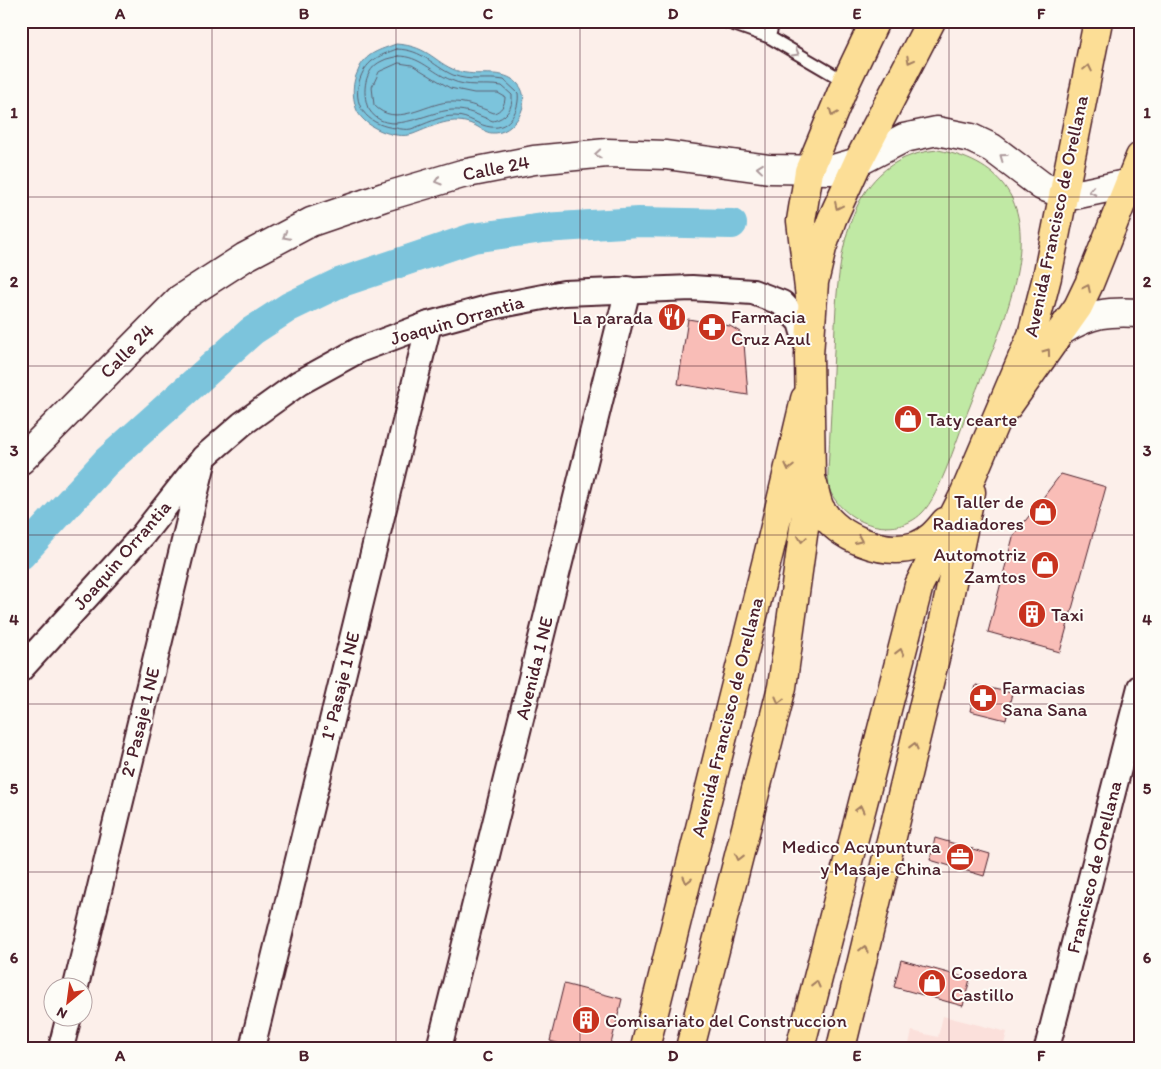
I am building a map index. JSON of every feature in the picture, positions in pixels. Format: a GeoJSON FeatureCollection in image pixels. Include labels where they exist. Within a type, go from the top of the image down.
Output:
{"type":"FeatureCollection","features":[{"type":"Feature","properties":{"kind":"main road","name":"Avenida Francisco de Orellana"},"geometry":{"type":"LineString","coordinates":[[812,308],[801,221],[808,172],[874,21]]}},
{"type":"Feature","properties":{"kind":"main road","name":"Avenida Francisco de Orellana"},"geometry":{"type":"LineString","coordinates":[[690,1048],[782,687],[811,477],[808,386],[814,282],[822,248],[832,219],[858,162],[930,21]]}},
{"type":"Feature","properties":{"kind":"main road","name":"Avenida Francisco de Orellana"},"geometry":{"type":"LineString","coordinates":[[800,1048],[919,584],[963,497],[1032,335],[1053,190],[1098,21]]}},
{"type":"Feature","properties":{"kind":"main road","name":"Avenida Francisco de Orellana"},"geometry":{"type":"LineString","coordinates":[[990,435],[1012,399],[1063,330],[1090,284],[1135,182],[1140,157]]}},
{"type":"Feature","properties":{"kind":"main road","name":"Avenida Francisco de Orellana"},"geometry":{"type":"LineString","coordinates":[[645,1048],[769,552],[808,386]]}},
{"type":"Feature","properties":{"kind":"main road","name":"Avenida Francisco de Orellana"},"geometry":{"type":"LineString","coordinates":[[841,1048],[943,625],[976,468]]}},
{"type":"Feature","properties":{"kind":"main road"},"geometry":{"type":"LineString","coordinates":[[811,477],[820,508],[830,522],[842,532],[861,542],[878,546],[903,548],[917,546],[933,537],[963,497]]}},
{"type":"Feature","properties":{"kind":"street","name":"Calle 24"},"geometry":{"type":"LineString","coordinates":[[21,460],[180,299],[245,257],[311,222],[384,197],[462,174],[534,160],[607,153],[666,155],[717,163],[808,172],[830,170],[858,162],[904,138],[937,131],[971,138],[992,148],[1053,190]]}},
{"type":"Feature","properties":{"kind":"street"},"geometry":{"type":"LineString","coordinates":[[1053,190],[1074,195],[1135,182]]}},
{"type":"Feature","properties":{"kind":"street","name":"Joaquin Orrantia"},"geometry":{"type":"LineString","coordinates":[[21,669],[142,536],[204,457],[242,424],[299,383],[359,350],[429,324],[491,308],[564,293],[628,289],[732,290],[770,297],[790,310],[800,322],[809,355]]}},
{"type":"Feature","properties":{"kind":"street","name":"Avenida 1 NE"},"geometry":{"type":"LineString","coordinates":[[440,1048],[628,289]]}},
{"type":"Feature","properties":{"kind":"street"},"geometry":{"type":"LineString","coordinates":[[1063,330],[1081,319],[1111,311],[1140,313]]}},
{"type":"Feature","properties":{"kind":"street","name":"1° Pasaje 1 NE"},"geometry":{"type":"LineString","coordinates":[[252,1048],[429,324]]}},
{"type":"Feature","properties":{"kind":"street","name":"2° Pasaje 1 NE"},"geometry":{"type":"LineString","coordinates":[[78,976],[204,457]]}},
{"type":"Feature","properties":{"kind":"street","name":"Francisco de Orellana"},"geometry":{"type":"LineString","coordinates":[[1047,1048],[1140,687]]}},
{"type":"Feature","properties":{"kind":"street"},"geometry":{"type":"LineString","coordinates":[[61,1048],[66,1026]]}},
{"type":"Feature","properties":{"kind":"lane"},"geometry":{"type":"LineString","coordinates":[[724,21],[768,37],[846,82]]}},
{"type":"Feature","properties":{"kind":"lane"},"geometry":{"type":"LineString","coordinates":[[768,37],[774,21]]}},
{"type":"Feature","properties":{"kind":"shaded area"},"geometry":{"type":"Polygon","coordinates":[[[943,1016],[1007,1032],[1003,1048],[908,1048],[912,1031],[938,1037],[943,1016]]]}},
{"type":"Feature","properties":{"kind":"green space"},"geometry":{"type":"Polygon","coordinates":[[[938,150],[981,166],[1007,190],[1019,221],[1019,257],[1012,295],[999,334],[936,493],[922,513],[911,521],[898,526],[872,525],[847,513],[837,503],[828,484],[835,321],[842,256],[850,225],[862,197],[880,174],[905,158],[938,150]]]}},
{"type":"Feature","properties":{"kind":"water"},"geometry":{"type":"Polygon","coordinates":[[[396,44],[417,48],[452,69],[461,72],[499,74],[512,79],[522,91],[524,100],[519,116],[508,129],[492,133],[466,122],[458,121],[443,123],[406,135],[389,133],[372,126],[359,115],[356,108],[353,94],[356,76],[361,65],[369,56],[396,44]]]}},
{"type":"Feature","properties":{"kind":"building"},"geometry":{"type":"Polygon","coordinates":[[[688,319],[730,326],[740,332],[744,343],[748,395],[678,384],[688,319]]]}},
{"type":"Feature","properties":{"kind":"building"},"geometry":{"type":"Polygon","coordinates":[[[1061,474],[1106,487],[1060,652],[988,632],[1013,537],[1061,474]]]}},
{"type":"Feature","properties":{"kind":"building"},"geometry":{"type":"Polygon","coordinates":[[[976,685],[1012,693],[1006,720],[970,711],[976,685]]]}},
{"type":"Feature","properties":{"kind":"building","name":"Medico Acupuntura y Masaje China"},"geometry":{"type":"Polygon","coordinates":[[[935,838],[990,854],[984,876],[930,860],[935,838]]]}},
{"type":"Feature","properties":{"kind":"building","name":"Cosedora Castillo"},"geometry":{"type":"Polygon","coordinates":[[[901,960],[970,979],[963,1006],[894,987],[901,960]]]}},
{"type":"Feature","properties":{"kind":"building","name":"Comisariato del Construccion"},"geometry":{"type":"Polygon","coordinates":[[[564,984],[622,999],[610,1048],[575,1048],[550,1041],[564,984]]]}},
{"type":"Feature","properties":{"kind":"waterway"},"geometry":{"type":"LineString","coordinates":[[21,555],[106,462],[252,331],[289,307],[339,283],[473,238],[543,228],[639,222],[732,224]]}},
{"type":"Feature","properties":{"kind":"place","name":"La parada"},"geometry":{"type":"Point","coordinates":[672,317]}},
{"type":"Feature","properties":{"kind":"place","name":"Farmacia Cruz Azul"},"geometry":{"type":"Point","coordinates":[712,327]}},
{"type":"Feature","properties":{"kind":"place","name":"Taty cearte"},"geometry":{"type":"Point","coordinates":[908,419]}},
{"type":"Feature","properties":{"kind":"place","name":"Taller de Radiadores"},"geometry":{"type":"Point","coordinates":[1043,512]}},
{"type":"Feature","properties":{"kind":"place","name":"Automotriz Zamtos"},"geometry":{"type":"Point","coordinates":[1045,565]}},
{"type":"Feature","properties":{"kind":"place","name":"Taxi"},"geometry":{"type":"Point","coordinates":[1032,614]}},
{"type":"Feature","properties":{"kind":"place","name":"Farmacias Sana Sana"},"geometry":{"type":"Point","coordinates":[983,698]}},
{"type":"Feature","properties":{"kind":"place","name":"Medico Acupuntura y Masaje China"},"geometry":{"type":"Point","coordinates":[960,857]}},
{"type":"Feature","properties":{"kind":"place","name":"Cosedora Castillo"},"geometry":{"type":"Point","coordinates":[932,983]}},
{"type":"Feature","properties":{"kind":"place","name":"Comisariato del Construccion"},"geometry":{"type":"Point","coordinates":[586,1020]}}]}
